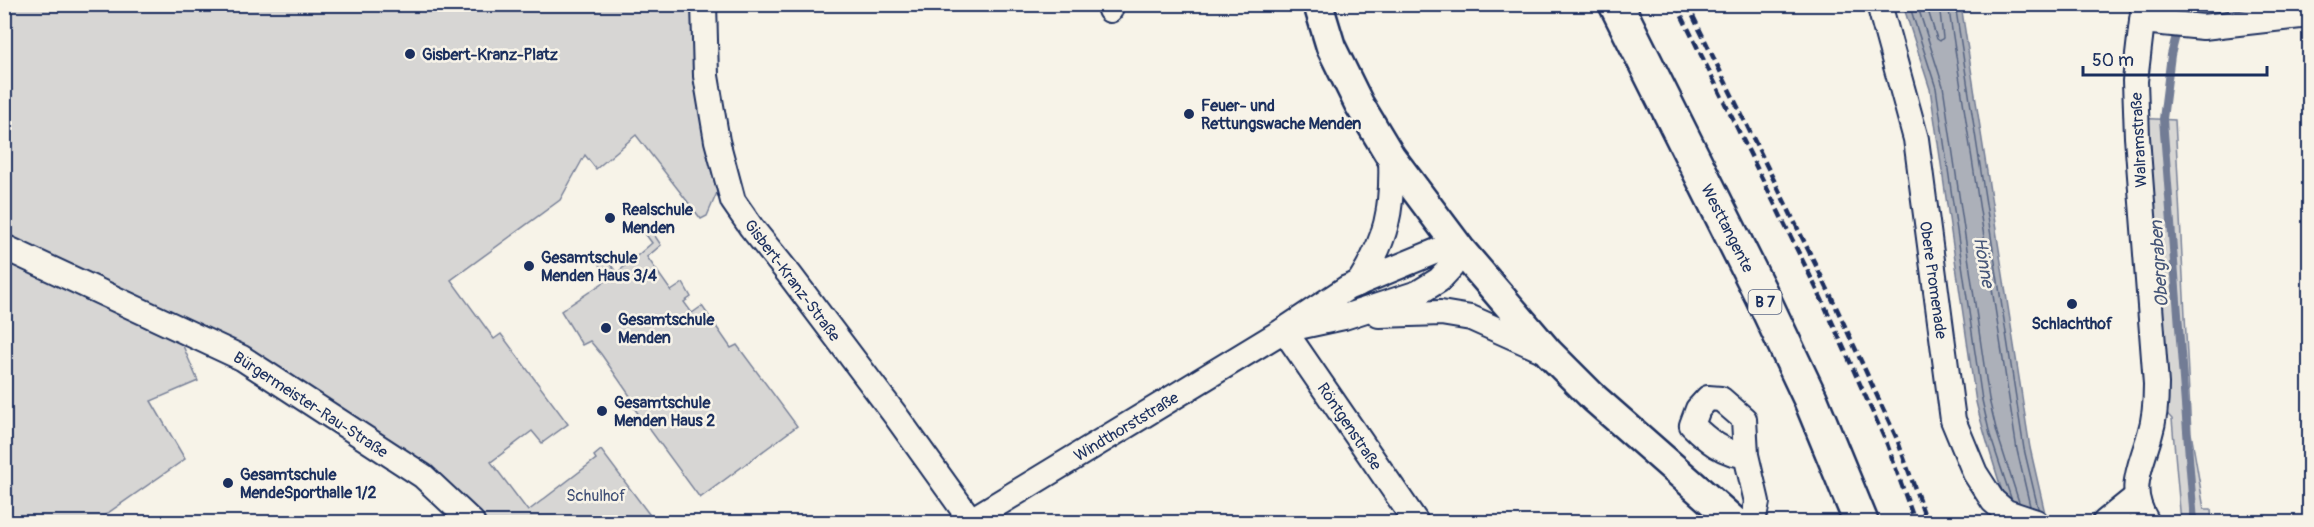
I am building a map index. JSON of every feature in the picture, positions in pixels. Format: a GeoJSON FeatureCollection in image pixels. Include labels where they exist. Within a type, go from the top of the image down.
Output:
{"type":"FeatureCollection","features":[{"type":"Feature","properties":{"kind":"main road","name":"Westtangente"},"geometry":{"type":"LineString","coordinates":[[1616,4],[1761,294],[1810,398],[1861,522]]}},
{"type":"Feature","properties":{"kind":"street","name":"Gisbert-Kranz-Straße"},"geometry":{"type":"LineString","coordinates":[[704,4],[706,76],[717,141],[734,201],[751,227],[896,416],[970,522]]}},
{"type":"Feature","properties":{"kind":"street"},"geometry":{"type":"LineString","coordinates":[[1318,4],[1331,47],[1359,104],[1391,157],[1460,249],[1549,353],[1594,398],[1735,522]]}},
{"type":"Feature","properties":{"kind":"street","name":"Obere Promenade"},"geometry":{"type":"LineString","coordinates":[[1879,4],[1916,139],[1953,420],[1975,473],[1993,501],[2019,519],[2036,522]]}},
{"type":"Feature","properties":{"kind":"street"},"geometry":{"type":"LineString","coordinates":[[2143,13],[2204,27],[2271,12],[2310,15]]}},
{"type":"Feature","properties":{"kind":"street","name":"Walramstraße"},"geometry":{"type":"LineString","coordinates":[[2143,13],[2135,81],[2137,137],[2156,384],[2153,419],[2136,477],[2136,497],[2147,522]]}},
{"type":"Feature","properties":{"kind":"street","name":"Windthorststraße"},"geometry":{"type":"LineString","coordinates":[[1358,284],[1377,252],[1388,222],[1392,189],[1391,157]]}},
{"type":"Feature","properties":{"kind":"street","name":"Bürgermeister-Rau-Straße"},"geometry":{"type":"LineString","coordinates":[[4,247],[242,358],[423,476],[472,522]]}},
{"type":"Feature","properties":{"kind":"street","name":"Windthorststraße"},"geometry":{"type":"LineString","coordinates":[[970,522],[1358,284],[1438,250],[1460,249],[1452,266],[1431,286],[1418,293],[1344,317],[1284,330]]}},
{"type":"Feature","properties":{"kind":"street","name":"Windthorststraße"},"geometry":{"type":"LineString","coordinates":[[1344,317],[1424,313],[1455,315],[1477,321],[1549,353]]}},
{"type":"Feature","properties":{"kind":"street","name":"Röntgenstraße"},"geometry":{"type":"LineString","coordinates":[[1284,330],[1416,522]]}},
{"type":"Feature","properties":{"kind":"street"},"geometry":{"type":"LineString","coordinates":[[1746,455],[1757,501],[1753,522]]}},
{"type":"Feature","properties":{"kind":"street"},"geometry":{"type":"LineString","coordinates":[[2105,522],[2136,497]]}},
{"type":"Feature","properties":{"kind":"green space","name":"Schulhof"},"geometry":{"type":"Polygon","coordinates":[[[4,5],[704,5],[725,174],[707,216],[701,219],[636,135],[596,169],[585,155],[560,200],[451,280],[494,339],[501,334],[568,424],[542,443],[532,431],[491,462],[528,511],[596,459],[594,456],[601,450],[655,522],[472,522],[175,327],[198,381],[151,401],[185,459],[95,522],[5,522],[4,5]]]}},
{"type":"Feature","properties":{"kind":"green space"},"geometry":{"type":"Polygon","coordinates":[[[2144,5],[2198,5],[2203,27],[2142,21],[2144,5]]]}},
{"type":"Feature","properties":{"kind":"green space"},"geometry":{"type":"Polygon","coordinates":[[[2136,118],[2175,120],[2191,433],[2204,509],[2211,509],[2212,522],[2181,522],[2172,419],[2157,403],[2136,118]]]}},
{"type":"Feature","properties":{"kind":"green space"},"geometry":{"type":"Polygon","coordinates":[[[647,224],[661,245],[647,257],[671,291],[683,283],[691,297],[684,302],[692,313],[702,306],[731,348],[737,345],[797,426],[700,498],[634,408],[637,406],[601,354],[590,341],[582,345],[561,311],[610,278],[597,261],[604,256],[617,273],[652,243],[641,228],[647,224]]]}},
{"type":"Feature","properties":{"kind":"water","name":"Hönne"},"geometry":{"type":"Polygon","coordinates":[[[1903,5],[1961,5],[2030,448],[2047,522],[2011,522],[1980,417],[1930,89],[1903,5]]]}},
{"type":"Feature","properties":{"kind":"waterway","name":"Obergraben"},"geometry":{"type":"LineString","coordinates":[[2184,4],[2171,55],[2163,119],[2194,522]]}},
{"type":"Feature","properties":{"kind":"railway"},"geometry":{"type":"LineString","coordinates":[[1676,4],[1823,302],[1887,444],[1915,522]]}},
{"type":"Feature","properties":{"kind":"railway"},"geometry":{"type":"LineString","coordinates":[[1687,4],[1831,296],[1897,439],[1927,522]]}},
{"type":"Feature","properties":{"kind":"place","name":"Gisbert-Kranz-Platz"},"geometry":{"type":"Point","coordinates":[410,54]}},
{"type":"Feature","properties":{"kind":"place","name":"Feuer- und Rettungswache Menden"},"geometry":{"type":"Point","coordinates":[1189,114]}},
{"type":"Feature","properties":{"kind":"place","name":"Realschule Menden"},"geometry":{"type":"Point","coordinates":[610,218]}},
{"type":"Feature","properties":{"kind":"place","name":"Gesamtschule Menden Haus 3/4"},"geometry":{"type":"Point","coordinates":[529,266]}},
{"type":"Feature","properties":{"kind":"place","name":"Schlachthof"},"geometry":{"type":"Point","coordinates":[2072,304]}},
{"type":"Feature","properties":{"kind":"place","name":"Gesamtschule Menden"},"geometry":{"type":"Point","coordinates":[606,328]}},
{"type":"Feature","properties":{"kind":"place","name":"Gesamtschule Menden Haus 2"},"geometry":{"type":"Point","coordinates":[602,411]}},
{"type":"Feature","properties":{"kind":"place","name":"Gesamtschule MendeSporthalle 1/2"},"geometry":{"type":"Point","coordinates":[228,483]}}]}
